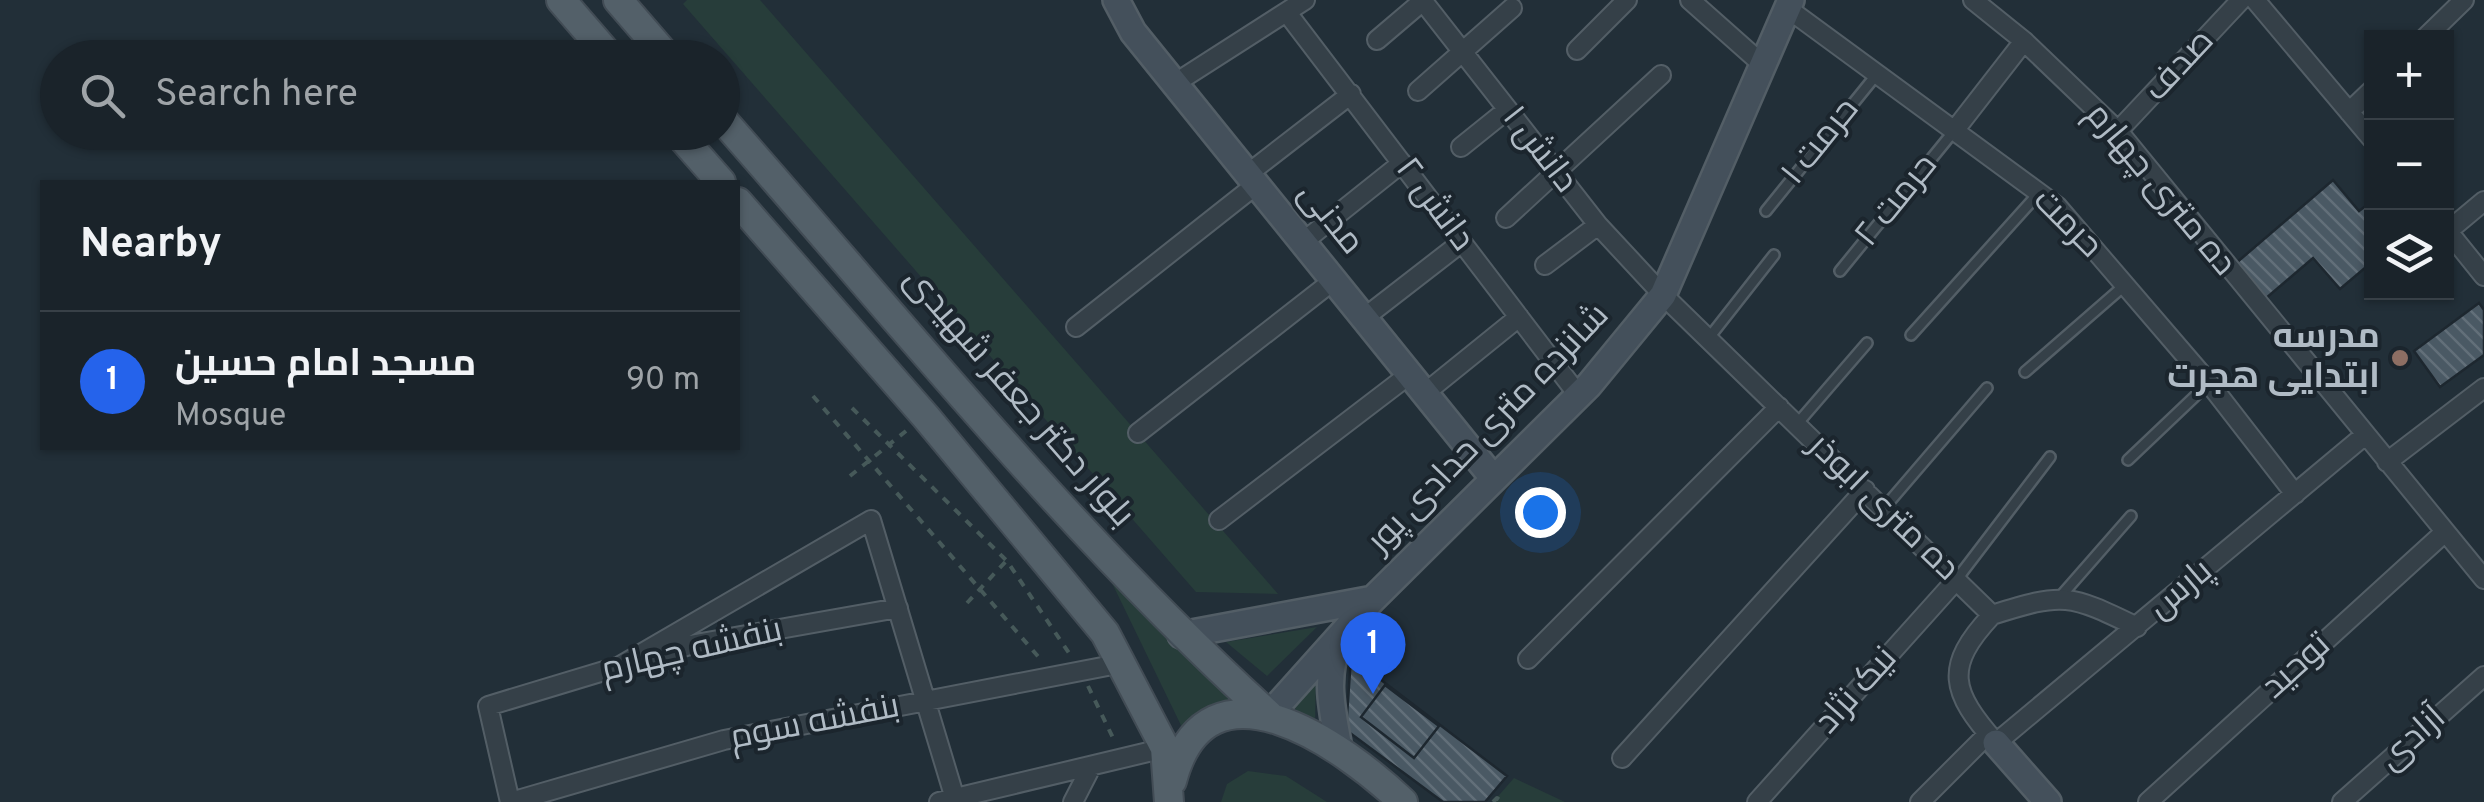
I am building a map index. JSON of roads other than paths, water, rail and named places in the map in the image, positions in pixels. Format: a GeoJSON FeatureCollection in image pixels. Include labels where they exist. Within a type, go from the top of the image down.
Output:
{"type":"FeatureCollection","features":[{"type":"Feature","properties":{"kind":"main road"},"geometry":{"type":"LineString","coordinates":[[560,0],[595,40]]}},
{"type":"Feature","properties":{"kind":"main road"},"geometry":{"type":"LineString","coordinates":[[618,0],[652,40]]}},
{"type":"Feature","properties":{"kind":"main road","name":"بلوار دکتر جعفر شهیدی"},"geometry":{"type":"LineString","coordinates":[[740,139],[1079,525],[1181,635],[1269,715]]}},
{"type":"Feature","properties":{"kind":"main road"},"geometry":{"type":"LineString","coordinates":[[693,150],[719,180]]}},
{"type":"Feature","properties":{"kind":"main road"},"geometry":{"type":"LineString","coordinates":[[740,204],[926,417],[1105,633],[1165,748],[1170,802]]}},
{"type":"Feature","properties":{"kind":"main road"},"geometry":{"type":"LineString","coordinates":[[1170,802],[1178,760],[1199,730],[1228,716],[1269,715],[1338,748],[1403,802]]}},
{"type":"Feature","properties":{"kind":"street","name":"مدنی"},"geometry":{"type":"LineString","coordinates":[[1116,0],[1133,32],[1494,479]]}},
{"type":"Feature","properties":{"kind":"street"},"geometry":{"type":"LineString","coordinates":[[1177,82],[1305,0]]}},
{"type":"Feature","properties":{"kind":"street"},"geometry":{"type":"LineString","coordinates":[[1378,40],[1423,0]]}},
{"type":"Feature","properties":{"kind":"street","name":"دانش ۱"},"geometry":{"type":"LineString","coordinates":[[1423,0],[1598,225],[1662,295]]}},
{"type":"Feature","properties":{"kind":"street"},"geometry":{"type":"LineString","coordinates":[[1577,50],[1627,0]]}},
{"type":"Feature","properties":{"kind":"street"},"geometry":{"type":"LineString","coordinates":[[1690,0],[1762,64]]}},
{"type":"Feature","properties":{"kind":"street","name":"ده متری چهارم"},"geometry":{"type":"LineString","coordinates":[[1972,0],[2024,41],[2118,131],[2483,576]]}},
{"type":"Feature","properties":{"kind":"street","name":"صدف"},"geometry":{"type":"LineString","coordinates":[[2118,131],[2242,0]]}},
{"type":"Feature","properties":{"kind":"street"},"geometry":{"type":"LineString","coordinates":[[2255,0],[2364,130]]}},
{"type":"Feature","properties":{"kind":"street"},"geometry":{"type":"LineString","coordinates":[[2434,30],[2464,0]]}},
{"type":"Feature","properties":{"kind":"street","name":"شانزده متری حدادی پور"},"geometry":{"type":"LineString","coordinates":[[1269,715],[1373,599],[1578,396],[1662,295],[1789,4]]}},
{"type":"Feature","properties":{"kind":"street","name":"حرمت"},"geometry":{"type":"LineString","coordinates":[[1789,4],[2057,206],[2209,383],[2295,494]]}},
{"type":"Feature","properties":{"kind":"street"},"geometry":{"type":"LineString","coordinates":[[1418,91],[1512,8]]}},
{"type":"Feature","properties":{"kind":"street","name":"دانش ۲"},"geometry":{"type":"LineString","coordinates":[[1288,14],[1578,396]]}},
{"type":"Feature","properties":{"kind":"street"},"geometry":{"type":"LineString","coordinates":[[1954,130],[2024,41]]}},
{"type":"Feature","properties":{"kind":"street"},"geometry":{"type":"LineString","coordinates":[[1506,218],[1661,75]]}},
{"type":"Feature","properties":{"kind":"street"},"geometry":{"type":"LineString","coordinates":[[1076,327],[1351,94]]}},
{"type":"Feature","properties":{"kind":"street"},"geometry":{"type":"LineString","coordinates":[[2349,112],[2364,98]]}},
{"type":"Feature","properties":{"kind":"street"},"geometry":{"type":"LineString","coordinates":[[1462,147],[1507,110]]}},
{"type":"Feature","properties":{"kind":"street"},"geometry":{"type":"LineString","coordinates":[[1303,242],[1402,163]]}},
{"type":"Feature","properties":{"kind":"street"},"geometry":{"type":"LineString","coordinates":[[2454,225],[2484,202]]}},
{"type":"Feature","properties":{"kind":"street"},"geometry":{"type":"LineString","coordinates":[[1545,265],[1598,225]]}},
{"type":"Feature","properties":{"kind":"street"},"geometry":{"type":"LineString","coordinates":[[2454,239],[2484,276]]}},
{"type":"Feature","properties":{"kind":"street"},"geometry":{"type":"LineString","coordinates":[[1364,318],[1462,242]]}},
{"type":"Feature","properties":{"kind":"street"},"geometry":{"type":"LineString","coordinates":[[1138,433],[1334,280]]}},
{"type":"Feature","properties":{"kind":"street","name":"ده متری ابوذر"},"geometry":{"type":"LineString","coordinates":[[1662,295],[1992,615]]}},
{"type":"Feature","properties":{"kind":"street"},"geometry":{"type":"LineString","coordinates":[[1219,520],[1518,317]]}},
{"type":"Feature","properties":{"kind":"street"},"geometry":{"type":"LineString","coordinates":[[2387,462],[2484,388]]}},
{"type":"Feature","properties":{"kind":"street"},"geometry":{"type":"LineString","coordinates":[[1528,659],[1779,408]]}},
{"type":"Feature","properties":{"kind":"street","name":"پارس"},"geometry":{"type":"LineString","coordinates":[[1920,802],[1992,738],[2137,628],[2365,435]]}},
{"type":"Feature","properties":{"kind":"street"},"geometry":{"type":"LineString","coordinates":[[1622,758],[1865,490]]}},
{"type":"Feature","properties":{"kind":"street"},"geometry":{"type":"LineString","coordinates":[[620,666],[872,520],[951,801],[1165,748]]}},
{"type":"Feature","properties":{"kind":"street","name":"توحید"},"geometry":{"type":"LineString","coordinates":[[2148,802],[2445,532]]}},
{"type":"Feature","properties":{"kind":"street","name":"نیک نژاد"},"geometry":{"type":"LineString","coordinates":[[1757,802],[1957,579]]}},
{"type":"Feature","properties":{"kind":"street"},"geometry":{"type":"LineString","coordinates":[[2048,802],[1992,738],[1962,695],[1956,668],[1968,640],[1992,615],[2060,597],[2080,600],[2137,628]]}},
{"type":"Feature","properties":{"kind":"street"},"geometry":{"type":"LineString","coordinates":[[1181,635],[1373,599]]}},
{"type":"Feature","properties":{"kind":"street","name":"بنفشه چهارم"},"geometry":{"type":"LineString","coordinates":[[511,802],[488,706],[690,644],[898,608]]}},
{"type":"Feature","properties":{"kind":"street"},"geometry":{"type":"LineString","coordinates":[[1338,748],[1328,687],[1330,664],[1342,633]]}},
{"type":"Feature","properties":{"kind":"street","name":"بنفشه سوم"},"geometry":{"type":"LineString","coordinates":[[511,802],[724,740],[1123,663]]}},
{"type":"Feature","properties":{"kind":"street","name":"آزادی"},"geometry":{"type":"LineString","coordinates":[[2342,802],[2484,676]]}},
{"type":"Feature","properties":{"kind":"street"},"geometry":{"type":"LineString","coordinates":[[1073,802],[1091,767]]}},
{"type":"Feature","properties":{"kind":"lane","name":"حرمت ۱"},"geometry":{"type":"LineString","coordinates":[[1766,211],[1877,74]]}},
{"type":"Feature","properties":{"kind":"lane","name":"حرمت ۲"},"geometry":{"type":"LineString","coordinates":[[1840,272],[1954,130]]}},
{"type":"Feature","properties":{"kind":"lane"},"geometry":{"type":"LineString","coordinates":[[1911,335],[2039,193]]}},
{"type":"Feature","properties":{"kind":"lane"},"geometry":{"type":"LineString","coordinates":[[1708,339],[1774,255]]}},
{"type":"Feature","properties":{"kind":"lane"},"geometry":{"type":"LineString","coordinates":[[2025,372],[2124,285]]}},
{"type":"Feature","properties":{"kind":"lane"},"geometry":{"type":"LineString","coordinates":[[1797,424],[1866,343]]}},
{"type":"Feature","properties":{"kind":"lane"},"geometry":{"type":"LineString","coordinates":[[2128,460],[2209,383]]}},
{"type":"Feature","properties":{"kind":"lane"},"geometry":{"type":"LineString","coordinates":[[1884,508],[1987,388]]}},
{"type":"Feature","properties":{"kind":"lane"},"geometry":{"type":"LineString","coordinates":[[1957,579],[2050,457]]}},
{"type":"Feature","properties":{"kind":"lane"},"geometry":{"type":"LineString","coordinates":[[2060,597],[2131,516]]}},
{"type":"Feature","properties":{"kind":"place","name":"مدرسه ابتدایی هجرت"},"geometry":{"type":"Point","coordinates":[2400,358]}},
{"type":"Feature","properties":{"kind":"place","name":"مسجد امام حسین"},"geometry":{"type":"Point","coordinates":[1373,694]}}]}
